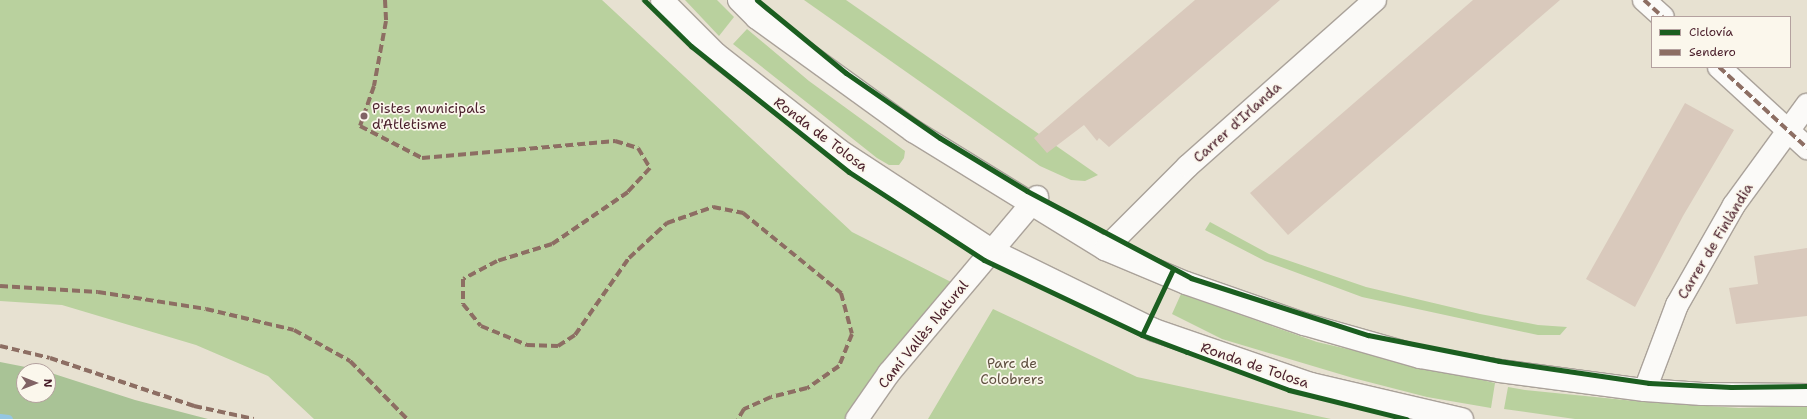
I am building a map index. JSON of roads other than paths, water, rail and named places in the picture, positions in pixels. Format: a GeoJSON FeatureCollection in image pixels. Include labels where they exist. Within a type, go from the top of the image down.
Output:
{"type":"FeatureCollection","features":[{"type":"Feature","properties":{"kind":"street","name":"Ronda de Tolosa"},"geometry":{"type":"LineString","coordinates":[[662,0],[716,54],[840,151],[993,251],[1154,330],[1311,384],[1462,419]]}},
{"type":"Feature","properties":{"kind":"street"},"geometry":{"type":"LineString","coordinates":[[739,0],[757,18],[913,131],[1034,201],[1105,249],[1186,283],[1297,322],[1420,357],[1500,371],[1645,390],[1702,394],[1807,395]]}},
{"type":"Feature","properties":{"kind":"street","name":"Carrer d'Irlanda"},"geometry":{"type":"LineString","coordinates":[[1105,249],[1188,166],[1375,0]]}},
{"type":"Feature","properties":{"kind":"street"},"geometry":{"type":"LineString","coordinates":[[1644,0],[1662,16]]}},
{"type":"Feature","properties":{"kind":"street"},"geometry":{"type":"LineString","coordinates":[[1720,68],[1807,148]]}},
{"type":"Feature","properties":{"kind":"street","name":"Carrer de Finlàndia"},"geometry":{"type":"LineString","coordinates":[[1645,390],[1676,305],[1734,205],[1787,129],[1807,105]]}},
{"type":"Feature","properties":{"kind":"street"},"geometry":{"type":"LineString","coordinates":[[993,251],[1034,201]]}},
{"type":"Feature","properties":{"kind":"street","name":"Camí Vallès Natural"},"geometry":{"type":"LineString","coordinates":[[857,419],[889,373],[993,251]]}},
{"type":"Feature","properties":{"kind":"waterway"},"geometry":{"type":"LineString","coordinates":[[0,418],[8,419]]}},
{"type":"Feature","properties":{"kind":"place","name":"Pistes municipals d'Atletisme"},"geometry":{"type":"Point","coordinates":[364,116]}},
{"type":"Feature","properties":{"kind":"park label","name":"Parc de Colobrers"},"geometry":{"type":"Point","coordinates":[1012,372]}}]}
